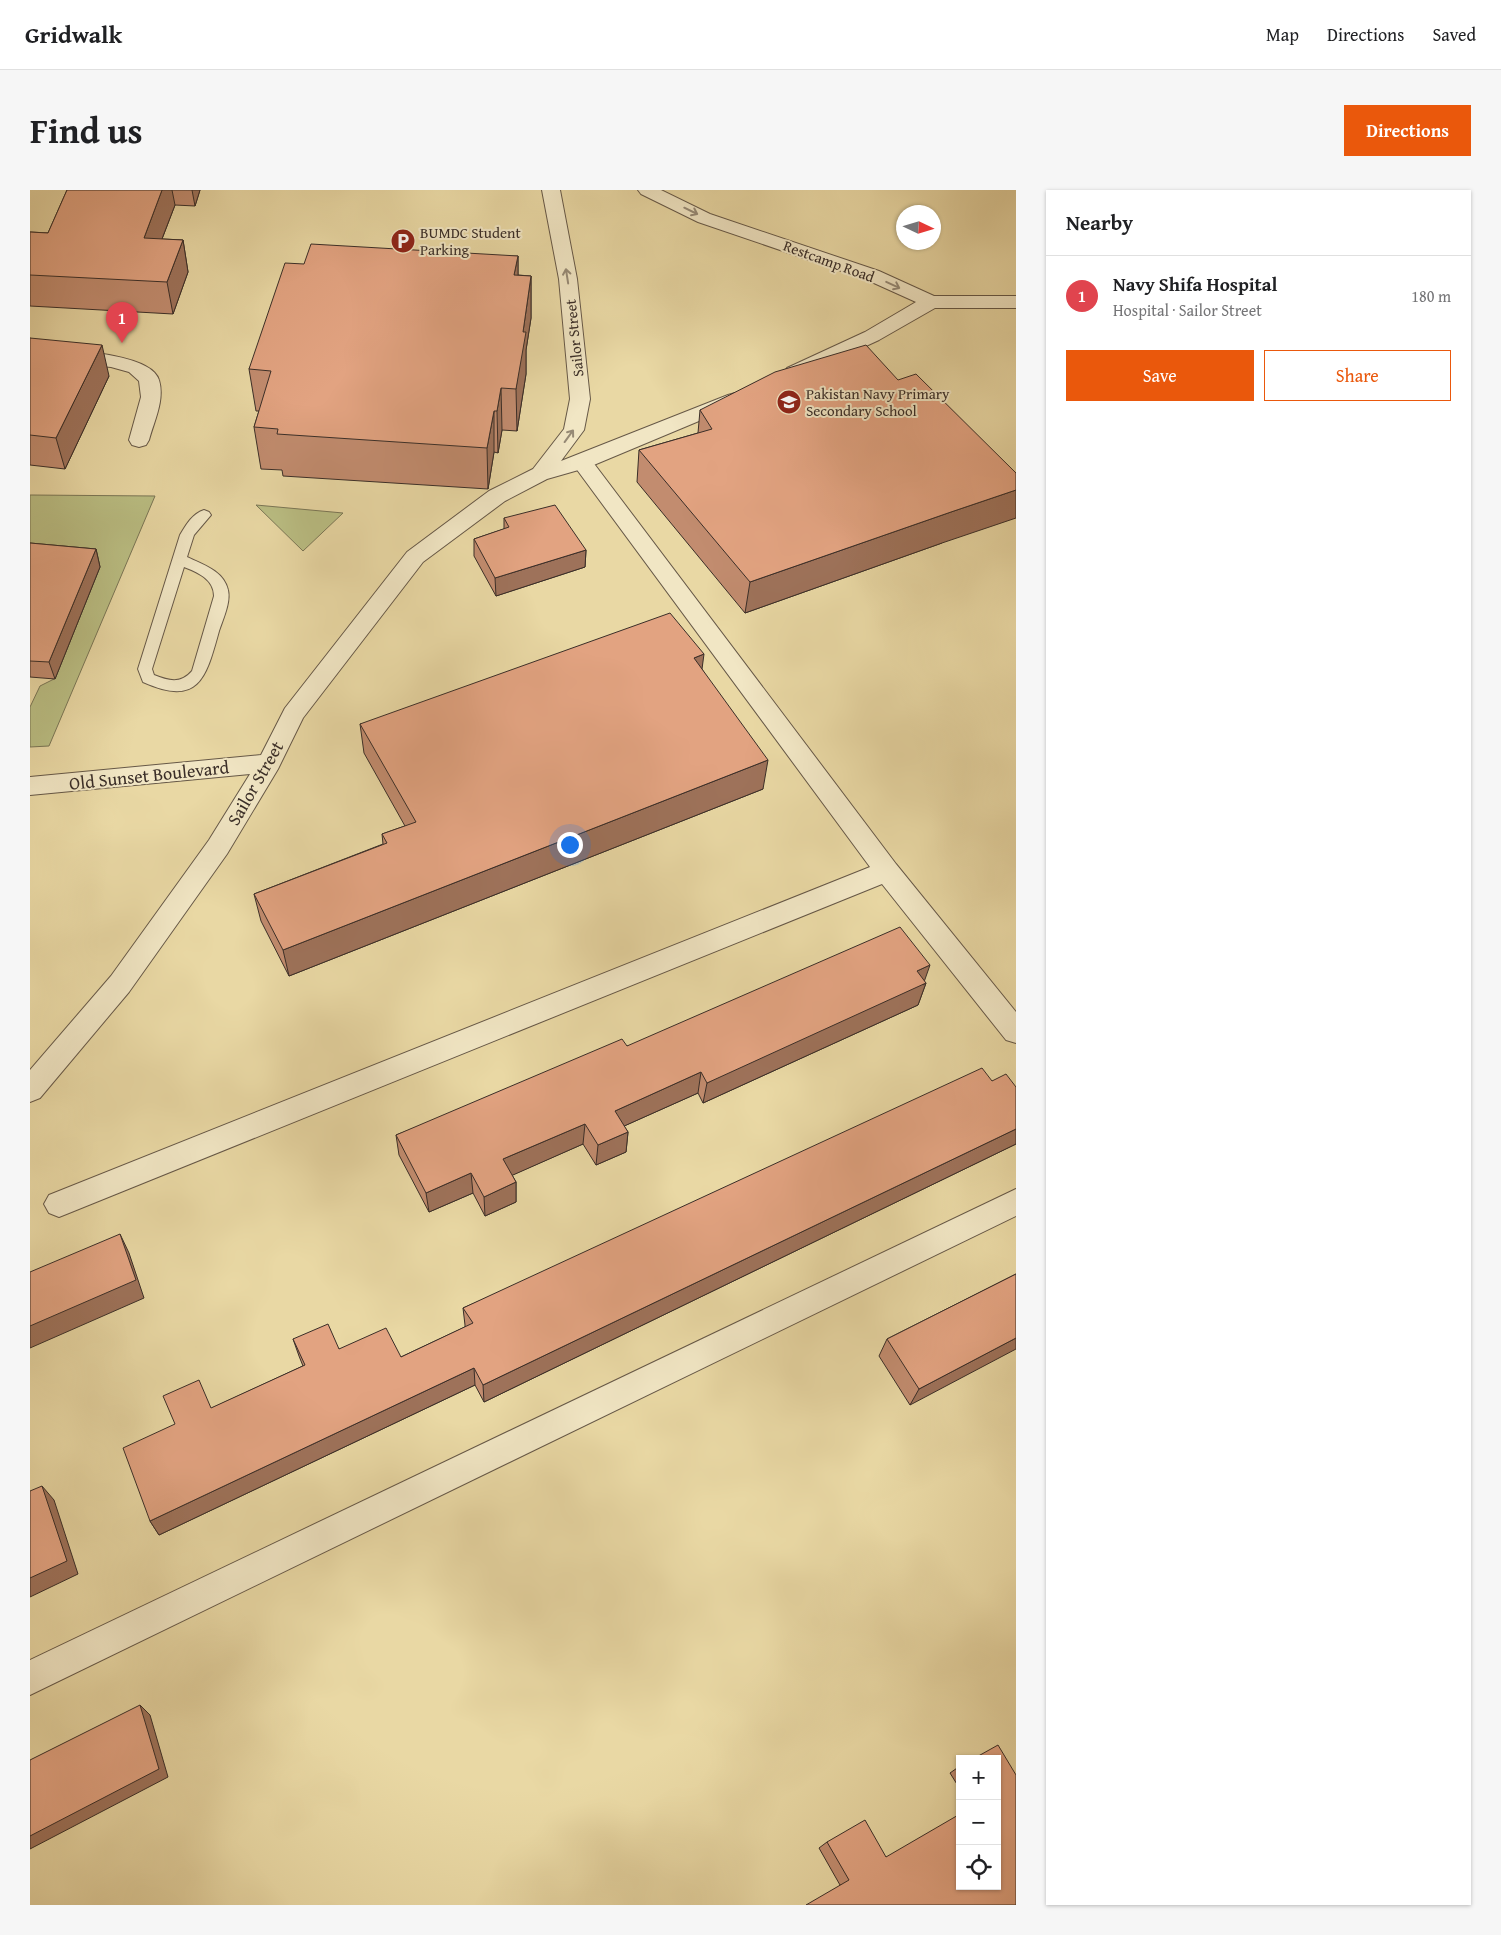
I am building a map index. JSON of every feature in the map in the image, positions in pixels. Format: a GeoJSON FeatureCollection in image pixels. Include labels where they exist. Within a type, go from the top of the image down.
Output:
{"type":"FeatureCollection","features":[{"type":"Feature","properties":{"kind":"street","name":"Sailor Street"},"geometry":{"type":"LineString","coordinates":[[30,1090],[120,984],[218,847],[269,763],[293,714],[415,557],[498,496],[540,474],[574,430],[580,399],[568,279],[551,190]]}},
{"type":"Feature","properties":{"kind":"street","name":"Restcamp Road"},"geometry":{"type":"LineString","coordinates":[[647,190],[704,218],[872,275],[931,302],[1016,302]]}},
{"type":"Feature","properties":{"kind":"street"},"geometry":{"type":"LineString","coordinates":[[776,380],[872,336],[931,302]]}},
{"type":"Feature","properties":{"kind":"street"},"geometry":{"type":"LineString","coordinates":[[30,353],[113,361],[136,368],[149,379],[151,396],[139,440]]}},
{"type":"Feature","properties":{"kind":"street"},"geometry":{"type":"LineString","coordinates":[[540,474],[582,462],[750,392]]}},
{"type":"Feature","properties":{"kind":"street"},"geometry":{"type":"LineString","coordinates":[[582,462],[887,871],[1016,1032]]}},
{"type":"Feature","properties":{"kind":"street","name":"Old Sunset Boulevard"},"geometry":{"type":"LineString","coordinates":[[30,786],[269,763]]}},
{"type":"Feature","properties":{"kind":"street"},"geometry":{"type":"LineString","coordinates":[[59,1204],[887,871]]}},
{"type":"Feature","properties":{"kind":"street"},"geometry":{"type":"LineString","coordinates":[[30,1678],[1016,1202]]}},
{"type":"Feature","properties":{"kind":"lane"},"geometry":{"type":"LineString","coordinates":[[179,559],[204,570],[216,580],[221,591],[218,608],[198,673],[189,682],[176,686],[160,683],[148,678],[145,669],[179,559],[187,535],[195,523],[204,515]]}},
{"type":"Feature","properties":{"kind":"green space"},"geometry":{"type":"Polygon","coordinates":[[[30,495],[155,496],[49,746],[30,747],[30,707],[40,686],[54,679],[30,664],[30,495]]]}},
{"type":"Feature","properties":{"kind":"green space"},"geometry":{"type":"Polygon","coordinates":[[[256,505],[343,513],[303,551],[256,505]]]}},
{"type":"Feature","properties":{"kind":"building"},"geometry":{"type":"Polygon","coordinates":[[[67,190],[162,190],[144,238],[183,240],[167,282],[30,275],[30,232],[48,233],[67,190]]]}},
{"type":"Feature","properties":{"kind":"building"},"geometry":{"type":"Polygon","coordinates":[[[311,244],[518,256],[514,275],[531,276],[523,332],[526,332],[516,389],[501,388],[497,411],[494,411],[487,448],[277,434],[278,429],[254,427],[271,371],[249,369],[285,263],[304,264],[311,244]]]}},
{"type":"Feature","properties":{"kind":"building"},"geometry":{"type":"Polygon","coordinates":[[[30,338],[102,345],[56,438],[30,435],[30,338]]]}},
{"type":"Feature","properties":{"kind":"building"},"geometry":{"type":"Polygon","coordinates":[[[866,345],[898,380],[916,374],[1016,473],[1016,490],[750,582],[639,450],[712,429],[700,410],[775,372],[866,345]]]}},
{"type":"Feature","properties":{"kind":"building"},"geometry":{"type":"Polygon","coordinates":[[[555,505],[586,550],[495,578],[474,539],[509,527],[504,518],[555,505]]]}},
{"type":"Feature","properties":{"kind":"building"},"geometry":{"type":"Polygon","coordinates":[[[30,543],[96,549],[49,662],[30,661],[30,543]]]}},
{"type":"Feature","properties":{"kind":"building"},"geometry":{"type":"Polygon","coordinates":[[[670,613],[704,654],[694,658],[768,760],[283,950],[254,894],[387,843],[382,834],[416,822],[360,724],[670,613]]]}},
{"type":"Feature","properties":{"kind":"building"},"geometry":{"type":"Polygon","coordinates":[[[900,927],[930,965],[917,971],[926,983],[707,1083],[701,1072],[615,1111],[628,1132],[598,1145],[585,1124],[503,1159],[516,1182],[484,1197],[471,1173],[426,1193],[396,1135],[622,1039],[627,1046],[900,927]]]}},
{"type":"Feature","properties":{"kind":"building"},"geometry":{"type":"Polygon","coordinates":[[[982,1068],[992,1081],[1006,1074],[1016,1087],[1016,1129],[483,1385],[474,1368],[150,1521],[123,1448],[175,1424],[163,1396],[199,1380],[211,1408],[305,1365],[293,1339],[328,1324],[339,1349],[386,1328],[401,1357],[473,1323],[463,1308],[982,1068]]]}},
{"type":"Feature","properties":{"kind":"building"},"geometry":{"type":"Polygon","coordinates":[[[120,1234],[136,1280],[30,1326],[30,1272],[120,1234]]]}},
{"type":"Feature","properties":{"kind":"building"},"geometry":{"type":"Polygon","coordinates":[[[1016,1274],[1016,1338],[919,1389],[887,1339],[1016,1274]]]}},
{"type":"Feature","properties":{"kind":"building"},"geometry":{"type":"Polygon","coordinates":[[[42,1486],[67,1561],[30,1578],[30,1491],[42,1486]]]}},
{"type":"Feature","properties":{"kind":"building"},"geometry":{"type":"Polygon","coordinates":[[[140,1705],[159,1769],[30,1836],[30,1760],[140,1705]]]}},
{"type":"Feature","properties":{"kind":"building"},"geometry":{"type":"Polygon","coordinates":[[[998,1745],[1016,1775],[1016,1905],[806,1905],[849,1880],[827,1842],[865,1820],[886,1857],[956,1816],[956,1890],[1001,1890],[1001,1755],[980,1755],[998,1745]]]}},
{"type":"Feature","properties":{"kind":"place","name":"BUMDC Student Parking"},"geometry":{"type":"Point","coordinates":[403,241]}},
{"type":"Feature","properties":{"kind":"place","name":"Navy Shifa Hospital"},"geometry":{"type":"Point","coordinates":[122,343]}},
{"type":"Feature","properties":{"kind":"place","name":"Pakistan Navy Primary Secondary School"},"geometry":{"type":"Point","coordinates":[789,402]}}]}
